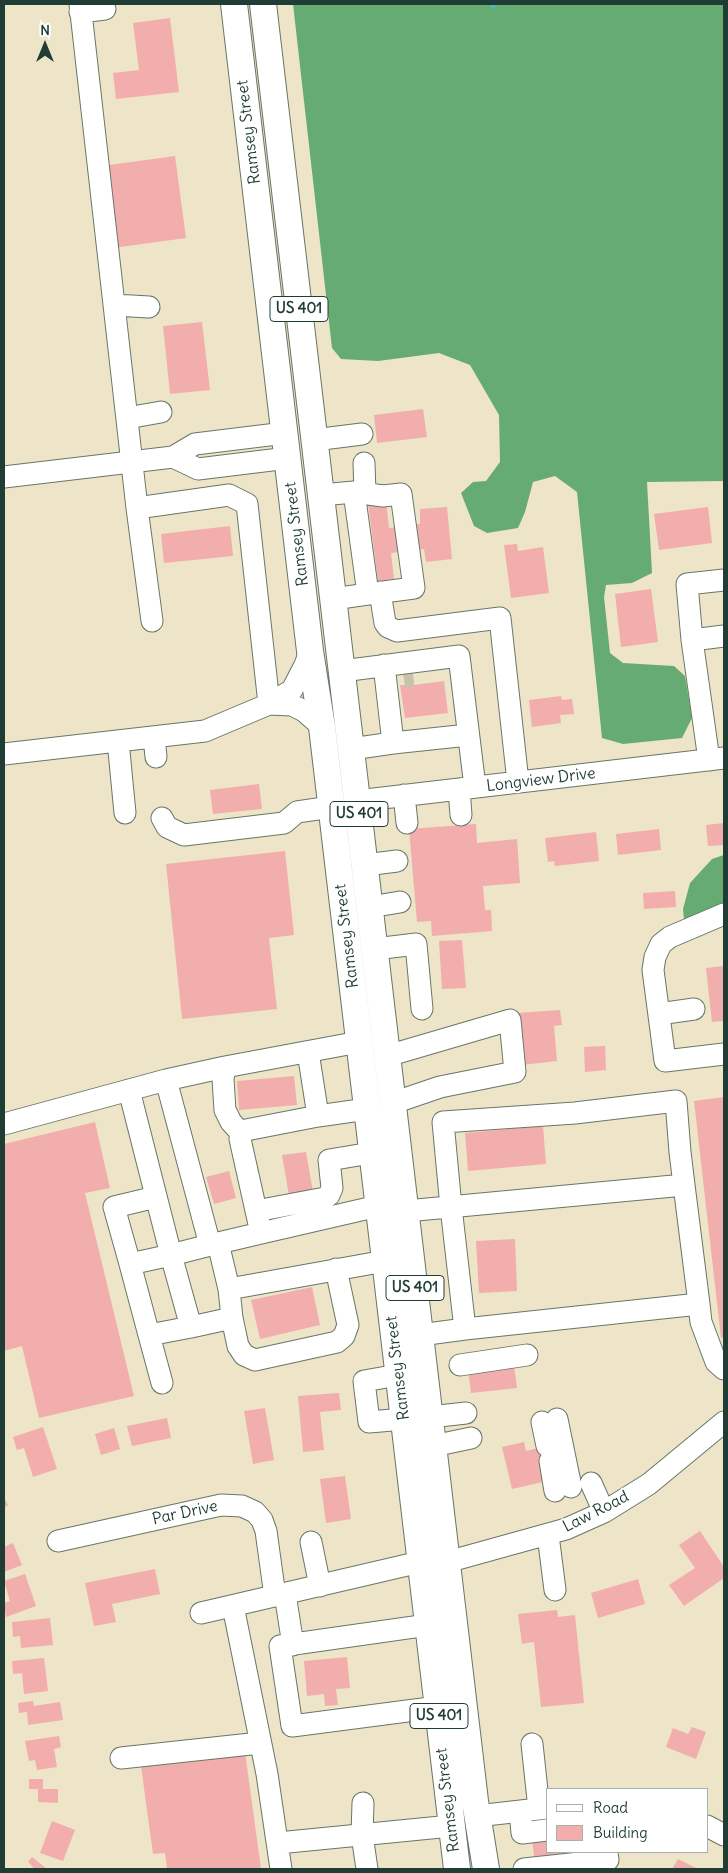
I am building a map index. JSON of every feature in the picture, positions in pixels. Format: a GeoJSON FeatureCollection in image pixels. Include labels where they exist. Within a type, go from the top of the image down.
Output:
{"type":"FeatureCollection","features":[{"type":"Feature","properties":{"kind":"main road","name":"Ramsey Street"},"geometry":{"type":"LineString","coordinates":[[234,4],[310,651],[322,727],[457,1869]]}},
{"type":"Feature","properties":{"kind":"main road","name":"Ramsey Street"},"geometry":{"type":"LineString","coordinates":[[263,4],[477,1816],[486,1869]]}},
{"type":"Feature","properties":{"kind":"main road"},"geometry":{"type":"LineString","coordinates":[[285,433],[314,440]]}},
{"type":"Feature","properties":{"kind":"main road"},"geometry":{"type":"LineString","coordinates":[[288,458],[314,440]]}},
{"type":"Feature","properties":{"kind":"street"},"geometry":{"type":"LineString","coordinates":[[105,9],[80,8],[106,144],[118,263],[114,305],[152,621]]}},
{"type":"Feature","properties":{"kind":"street"},"geometry":{"type":"LineString","coordinates":[[114,305],[149,307]]}},
{"type":"Feature","properties":{"kind":"street"},"geometry":{"type":"LineString","coordinates":[[127,418],[161,412]]}},
{"type":"Feature","properties":{"kind":"street"},"geometry":{"type":"LineString","coordinates":[[4,477],[173,457],[195,444],[285,433]]}},
{"type":"Feature","properties":{"kind":"street"},"geometry":{"type":"LineString","coordinates":[[314,440],[362,434]]}},
{"type":"Feature","properties":{"kind":"street"},"geometry":{"type":"LineString","coordinates":[[173,457],[198,469],[288,458]]}},
{"type":"Feature","properties":{"kind":"street"},"geometry":{"type":"LineString","coordinates":[[364,463],[360,492],[374,593],[388,627],[398,631],[500,618],[518,782]]}},
{"type":"Feature","properties":{"kind":"street"},"geometry":{"type":"LineString","coordinates":[[321,495],[360,492],[383,496],[401,494],[414,588],[333,599]]}},
{"type":"Feature","properties":{"kind":"street"},"geometry":{"type":"LineString","coordinates":[[137,508],[229,495],[247,504],[269,704]]}},
{"type":"Feature","properties":{"kind":"street"},"geometry":{"type":"LineString","coordinates":[[716,759],[692,640],[687,584],[724,580]]}},
{"type":"Feature","properties":{"kind":"street"},"geometry":{"type":"LineString","coordinates":[[692,640],[724,636]]}},
{"type":"Feature","properties":{"kind":"street"},"geometry":{"type":"LineString","coordinates":[[4,754],[118,741],[155,747],[205,731],[269,704],[292,690],[306,665],[310,651]]}},
{"type":"Feature","properties":{"kind":"street"},"geometry":{"type":"LineString","coordinates":[[398,673],[459,656],[468,735],[467,788],[462,815]]}},
{"type":"Feature","properties":{"kind":"street"},"geometry":{"type":"LineString","coordinates":[[342,671],[398,673],[460,666]]}},
{"type":"Feature","properties":{"kind":"street"},"geometry":{"type":"LineString","coordinates":[[393,742],[398,673]]}},
{"type":"Feature","properties":{"kind":"street"},"geometry":{"type":"LineString","coordinates":[[269,704],[292,705],[304,711],[322,727]]}},
{"type":"Feature","properties":{"kind":"street"},"geometry":{"type":"LineString","coordinates":[[351,748],[468,735]]}},
{"type":"Feature","properties":{"kind":"street"},"geometry":{"type":"LineString","coordinates":[[118,741],[125,814]]}},
{"type":"Feature","properties":{"kind":"street","name":"Longview Drive"},"geometry":{"type":"LineString","coordinates":[[357,801],[716,759]]}},
{"type":"Feature","properties":{"kind":"street"},"geometry":{"type":"LineString","coordinates":[[404,795],[407,823]]}},
{"type":"Feature","properties":{"kind":"street"},"geometry":{"type":"LineString","coordinates":[[162,818],[167,827],[184,835],[284,823],[297,812],[331,806]]}},
{"type":"Feature","properties":{"kind":"street"},"geometry":{"type":"LineString","coordinates":[[365,865],[396,861]]}},
{"type":"Feature","properties":{"kind":"street"},"geometry":{"type":"LineString","coordinates":[[370,907],[400,902]]}},
{"type":"Feature","properties":{"kind":"street"},"geometry":{"type":"LineString","coordinates":[[724,914],[670,937],[661,944],[655,957],[653,970],[665,1061],[724,1054]]}},
{"type":"Feature","properties":{"kind":"street"},"geometry":{"type":"LineString","coordinates":[[374,949],[416,944],[422,1009]]}},
{"type":"Feature","properties":{"kind":"street"},"geometry":{"type":"LineString","coordinates":[[659,1014],[694,1009]]}},
{"type":"Feature","properties":{"kind":"street"},"geometry":{"type":"LineString","coordinates":[[387,1056],[510,1020],[515,1072],[440,1087],[393,1103]]}},
{"type":"Feature","properties":{"kind":"street"},"geometry":{"type":"LineString","coordinates":[[4,1124],[166,1080],[359,1042]]}},
{"type":"Feature","properties":{"kind":"street"},"geometry":{"type":"LineString","coordinates":[[308,1052],[318,1116]]}},
{"type":"Feature","properties":{"kind":"street"},"geometry":{"type":"LineString","coordinates":[[225,1067],[223,1079],[225,1110],[231,1122],[241,1133]]}},
{"type":"Feature","properties":{"kind":"street"},"geometry":{"type":"LineString","coordinates":[[166,1080],[229,1289],[232,1318],[238,1346],[244,1355],[255,1360],[337,1342],[344,1336],[348,1326],[336,1269]]}},
{"type":"Feature","properties":{"kind":"street"},"geometry":{"type":"LineString","coordinates":[[440,1087],[465,1329]]}},
{"type":"Feature","properties":{"kind":"street"},"geometry":{"type":"LineString","coordinates":[[129,1090],[191,1327]]}},
{"type":"Feature","properties":{"kind":"street"},"geometry":{"type":"LineString","coordinates":[[443,1122],[576,1113],[676,1101],[701,1322],[716,1362],[724,1369]]}},
{"type":"Feature","properties":{"kind":"street"},"geometry":{"type":"LineString","coordinates":[[241,1133],[246,1130],[318,1116],[367,1109]]}},
{"type":"Feature","properties":{"kind":"street"},"geometry":{"type":"LineString","coordinates":[[241,1133],[240,1139],[261,1233]]}},
{"type":"Feature","properties":{"kind":"street"},"geometry":{"type":"LineString","coordinates":[[256,1211],[325,1198],[329,1195],[332,1188],[329,1160],[371,1153]]}},
{"type":"Feature","properties":{"kind":"street"},"geometry":{"type":"LineString","coordinates":[[406,1211],[684,1185]]}},
{"type":"Feature","properties":{"kind":"street"},"geometry":{"type":"LineString","coordinates":[[156,1196],[114,1207],[162,1383]]}},
{"type":"Feature","properties":{"kind":"street"},"geometry":{"type":"LineString","coordinates":[[130,1264],[378,1206]]}},
{"type":"Feature","properties":{"kind":"street"},"geometry":{"type":"LineString","coordinates":[[229,1289],[385,1260]]}},
{"type":"Feature","properties":{"kind":"street"},"geometry":{"type":"LineString","coordinates":[[420,1334],[699,1304]]}},
{"type":"Feature","properties":{"kind":"street"},"geometry":{"type":"LineString","coordinates":[[149,1336],[232,1318]]}},
{"type":"Feature","properties":{"kind":"street"},"geometry":{"type":"LineString","coordinates":[[460,1365],[527,1355]]}},
{"type":"Feature","properties":{"kind":"street"},"geometry":{"type":"LineString","coordinates":[[398,1375],[364,1381],[369,1422],[404,1419]]}},
{"type":"Feature","properties":{"kind":"street"},"geometry":{"type":"LineString","coordinates":[[430,1417],[466,1413]]}},
{"type":"Feature","properties":{"kind":"street"},"geometry":{"type":"LineString","coordinates":[[570,1487],[549,1421],[552,1453],[570,1487],[604,1512]]}},
{"type":"Feature","properties":{"kind":"street","name":"Law Road"},"geometry":{"type":"LineString","coordinates":[[420,1562],[447,1562],[548,1535],[604,1512],[649,1484],[724,1422]]}},
{"type":"Feature","properties":{"kind":"street"},"geometry":{"type":"LineString","coordinates":[[433,1446],[472,1438]]}},
{"type":"Feature","properties":{"kind":"street","name":"Par Drive"},"geometry":{"type":"LineString","coordinates":[[58,1541],[222,1505],[242,1506],[255,1512],[262,1520],[293,1644]]}},
{"type":"Feature","properties":{"kind":"street"},"geometry":{"type":"LineString","coordinates":[[548,1535],[556,1590]]}},
{"type":"Feature","properties":{"kind":"street"},"geometry":{"type":"LineString","coordinates":[[311,1542],[320,1586]]}},
{"type":"Feature","properties":{"kind":"street"},"geometry":{"type":"LineString","coordinates":[[201,1613],[420,1562]]}},
{"type":"Feature","properties":{"kind":"street"},"geometry":{"type":"LineString","coordinates":[[233,1606],[274,1812],[281,1869]]}},
{"type":"Feature","properties":{"kind":"street"},"geometry":{"type":"LineString","coordinates":[[428,1625],[280,1646],[292,1726],[438,1707]]}},
{"type":"Feature","properties":{"kind":"street"},"geometry":{"type":"LineString","coordinates":[[121,1758],[260,1743]]}},
{"type":"Feature","properties":{"kind":"street"},"geometry":{"type":"LineString","coordinates":[[532,1744],[535,1809],[522,1833],[546,1830]]}},
{"type":"Feature","properties":{"kind":"street"},"geometry":{"type":"LineString","coordinates":[[363,1803],[362,1835],[367,1869]]}},
{"type":"Feature","properties":{"kind":"street"},"geometry":{"type":"LineString","coordinates":[[477,1816],[535,1809]]}},
{"type":"Feature","properties":{"kind":"street"},"geometry":{"type":"LineString","coordinates":[[278,1843],[452,1826]]}},
{"type":"Feature","properties":{"kind":"street"},"geometry":{"type":"LineString","coordinates":[[708,1827],[724,1835]]}},
{"type":"Feature","properties":{"kind":"street"},"geometry":{"type":"LineString","coordinates":[[524,1869],[608,1860],[607,1853]]}},
{"type":"Feature","properties":{"kind":"green space"},"geometry":{"type":"Polygon","coordinates":[[[293,4],[724,4],[724,481],[647,482],[652,573],[632,583],[606,585],[604,597],[610,653],[623,663],[674,666],[685,676],[692,718],[682,738],[623,744],[602,738],[577,492],[555,476],[533,482],[525,512],[518,528],[487,533],[474,526],[461,493],[473,482],[486,481],[500,462],[499,415],[470,365],[439,353],[378,361],[341,359],[332,348],[293,4]]]}},
{"type":"Feature","properties":{"kind":"green space"},"geometry":{"type":"Polygon","coordinates":[[[724,855],[724,904],[684,920],[683,909],[690,883],[712,859],[724,855]]]}},
{"type":"Feature","properties":{"kind":"building"},"geometry":{"type":"Polygon","coordinates":[[[170,18],[179,92],[116,99],[113,73],[139,70],[133,23],[170,18]]]}},
{"type":"Feature","properties":{"kind":"building"},"geometry":{"type":"Polygon","coordinates":[[[175,156],[186,238],[113,248],[102,166],[175,156]]]}},
{"type":"Feature","properties":{"kind":"building"},"geometry":{"type":"Polygon","coordinates":[[[202,322],[210,390],[170,394],[163,326],[202,322]]]}},
{"type":"Feature","properties":{"kind":"building"},"geometry":{"type":"Polygon","coordinates":[[[423,409],[427,437],[377,443],[374,415],[423,409]]]}},
{"type":"Feature","properties":{"kind":"building"},"geometry":{"type":"Polygon","coordinates":[[[386,501],[389,528],[420,524],[420,509],[447,507],[452,559],[426,562],[424,549],[391,553],[394,579],[378,581],[368,503],[386,501]]]}},
{"type":"Feature","properties":{"kind":"building"},"geometry":{"type":"Polygon","coordinates":[[[708,507],[712,543],[659,550],[654,514],[708,507]]]}},
{"type":"Feature","properties":{"kind":"building"},"geometry":{"type":"Polygon","coordinates":[[[230,526],[233,556],[164,563],[161,534],[230,526]]]}},
{"type":"Feature","properties":{"kind":"building"},"geometry":{"type":"Polygon","coordinates":[[[517,544],[518,551],[543,547],[549,593],[511,598],[504,545],[517,544]]]}},
{"type":"Feature","properties":{"kind":"building"},"geometry":{"type":"Polygon","coordinates":[[[651,589],[658,642],[621,647],[615,594],[651,589]]]}},
{"type":"Feature","properties":{"kind":"building"},"geometry":{"type":"Polygon","coordinates":[[[412,667],[414,685],[444,681],[448,713],[405,718],[400,685],[405,685],[402,668],[412,667]]]}},
{"type":"Feature","properties":{"kind":"building"},"geometry":{"type":"Polygon","coordinates":[[[561,696],[562,700],[572,699],[574,714],[560,715],[561,723],[532,727],[529,700],[561,696]]]}},
{"type":"Feature","properties":{"kind":"building"},"geometry":{"type":"Polygon","coordinates":[[[259,784],[262,809],[213,814],[210,790],[259,784]]]}},
{"type":"Feature","properties":{"kind":"building"},"geometry":{"type":"Polygon","coordinates":[[[724,823],[724,845],[708,846],[706,825],[724,823]]]}},
{"type":"Feature","properties":{"kind":"building"},"geometry":{"type":"Polygon","coordinates":[[[476,824],[477,843],[517,839],[520,883],[483,886],[485,910],[491,910],[492,931],[432,936],[431,921],[417,922],[409,829],[476,824]]]}},
{"type":"Feature","properties":{"kind":"building"},"geometry":{"type":"Polygon","coordinates":[[[659,829],[661,850],[618,855],[616,834],[659,829]]]}},
{"type":"Feature","properties":{"kind":"building"},"geometry":{"type":"Polygon","coordinates":[[[596,832],[599,861],[555,866],[554,861],[548,862],[545,838],[596,832]]]}},
{"type":"Feature","properties":{"kind":"building"},"geometry":{"type":"Polygon","coordinates":[[[285,851],[294,935],[269,938],[277,1009],[182,1019],[166,864],[285,851]]]}},
{"type":"Feature","properties":{"kind":"building"},"geometry":{"type":"Polygon","coordinates":[[[675,891],[676,907],[644,909],[643,893],[675,891]]]}},
{"type":"Feature","properties":{"kind":"building"},"geometry":{"type":"Polygon","coordinates":[[[462,940],[466,988],[442,989],[439,941],[462,940]]]}},
{"type":"Feature","properties":{"kind":"building"},"geometry":{"type":"Polygon","coordinates":[[[724,966],[724,1021],[712,1022],[706,968],[724,966]]]}},
{"type":"Feature","properties":{"kind":"building"},"geometry":{"type":"Polygon","coordinates":[[[560,1010],[562,1025],[554,1026],[557,1061],[522,1065],[517,1013],[560,1010]]]}},
{"type":"Feature","properties":{"kind":"building"},"geometry":{"type":"Polygon","coordinates":[[[605,1046],[606,1070],[585,1072],[584,1047],[605,1046]]]}},
{"type":"Feature","properties":{"kind":"building"},"geometry":{"type":"Polygon","coordinates":[[[294,1076],[297,1105],[239,1110],[237,1081],[294,1076]]]}},
{"type":"Feature","properties":{"kind":"building"},"geometry":{"type":"Polygon","coordinates":[[[724,1097],[724,1337],[721,1338],[694,1101],[724,1097]]]}},
{"type":"Feature","properties":{"kind":"building"},"geometry":{"type":"Polygon","coordinates":[[[95,1122],[110,1188],[85,1193],[134,1396],[39,1418],[22,1346],[4,1351],[4,1144],[95,1122]]]}},
{"type":"Feature","properties":{"kind":"building"},"geometry":{"type":"Polygon","coordinates":[[[543,1126],[546,1164],[468,1171],[465,1133],[543,1126]]]}},
{"type":"Feature","properties":{"kind":"building"},"geometry":{"type":"Polygon","coordinates":[[[306,1152],[313,1192],[289,1196],[282,1155],[306,1152]]]}},
{"type":"Feature","properties":{"kind":"building"},"geometry":{"type":"Polygon","coordinates":[[[229,1171],[236,1198],[214,1204],[206,1177],[229,1171]]]}},
{"type":"Feature","properties":{"kind":"building"},"geometry":{"type":"Polygon","coordinates":[[[515,1239],[517,1291],[479,1293],[476,1241],[515,1239]]]}},
{"type":"Feature","properties":{"kind":"building"},"geometry":{"type":"Polygon","coordinates":[[[312,1287],[320,1325],[260,1339],[251,1300],[312,1287]]]}},
{"type":"Feature","properties":{"kind":"building"},"geometry":{"type":"Polygon","coordinates":[[[514,1365],[517,1388],[471,1393],[468,1371],[514,1365]]]}},
{"type":"Feature","properties":{"kind":"building"},"geometry":{"type":"Polygon","coordinates":[[[339,1393],[341,1410],[320,1412],[324,1450],[303,1452],[298,1396],[339,1393]]]}},
{"type":"Feature","properties":{"kind":"building"},"geometry":{"type":"Polygon","coordinates":[[[265,1408],[274,1460],[253,1464],[244,1411],[265,1408]]]}},
{"type":"Feature","properties":{"kind":"building"},"geometry":{"type":"Polygon","coordinates":[[[167,1418],[171,1438],[132,1446],[127,1426],[167,1418]]]}},
{"type":"Feature","properties":{"kind":"building"},"geometry":{"type":"Polygon","coordinates":[[[43,1427],[57,1469],[33,1477],[24,1448],[17,1450],[13,1437],[43,1427]]]}},
{"type":"Feature","properties":{"kind":"building"},"geometry":{"type":"Polygon","coordinates":[[[114,1428],[120,1449],[101,1455],[95,1434],[114,1428]]]}},
{"type":"Feature","properties":{"kind":"building"},"geometry":{"type":"Polygon","coordinates":[[[524,1442],[526,1451],[560,1443],[547,1481],[512,1489],[502,1447],[524,1442]]]}},
{"type":"Feature","properties":{"kind":"building"},"geometry":{"type":"Polygon","coordinates":[[[345,1476],[351,1519],[326,1523],[320,1479],[345,1476]]]}},
{"type":"Feature","properties":{"kind":"building"},"geometry":{"type":"Polygon","coordinates":[[[4,1498],[8,1505],[4,1508],[4,1498]]]}},
{"type":"Feature","properties":{"kind":"building"},"geometry":{"type":"Polygon","coordinates":[[[700,1531],[724,1567],[724,1578],[684,1606],[669,1585],[695,1568],[679,1545],[700,1531]]]}},
{"type":"Feature","properties":{"kind":"building"},"geometry":{"type":"Polygon","coordinates":[[[13,1543],[22,1565],[4,1572],[4,1547],[13,1543]]]}},
{"type":"Feature","properties":{"kind":"building"},"geometry":{"type":"Polygon","coordinates":[[[155,1569],[160,1594],[112,1604],[116,1622],[94,1626],[85,1583],[155,1569]]]}},
{"type":"Feature","properties":{"kind":"building"},"geometry":{"type":"Polygon","coordinates":[[[25,1574],[36,1606],[6,1617],[4,1603],[10,1601],[4,1581],[25,1574]]]}},
{"type":"Feature","properties":{"kind":"building"},"geometry":{"type":"Polygon","coordinates":[[[638,1579],[645,1604],[598,1618],[591,1593],[638,1579]]]}},
{"type":"Feature","properties":{"kind":"building"},"geometry":{"type":"Polygon","coordinates":[[[557,1610],[558,1617],[575,1615],[584,1703],[541,1707],[534,1642],[522,1644],[518,1614],[557,1610]]]}},
{"type":"Feature","properties":{"kind":"building"},"geometry":{"type":"Polygon","coordinates":[[[50,1618],[53,1645],[21,1648],[20,1636],[13,1637],[12,1622],[50,1618]]]}},
{"type":"Feature","properties":{"kind":"building"},"geometry":{"type":"Polygon","coordinates":[[[347,1657],[350,1688],[336,1689],[338,1705],[325,1706],[324,1694],[307,1696],[304,1661],[347,1657]]]}},
{"type":"Feature","properties":{"kind":"building"},"geometry":{"type":"Polygon","coordinates":[[[44,1658],[48,1691],[24,1694],[22,1673],[13,1674],[12,1661],[44,1658]]]}},
{"type":"Feature","properties":{"kind":"building"},"geometry":{"type":"Polygon","coordinates":[[[33,1701],[34,1706],[60,1702],[63,1720],[28,1725],[27,1712],[19,1713],[18,1703],[33,1701]]]}},
{"type":"Feature","properties":{"kind":"building"},"geometry":{"type":"Polygon","coordinates":[[[692,1727],[706,1732],[696,1759],[666,1747],[673,1728],[688,1734],[692,1727]]]}},
{"type":"Feature","properties":{"kind":"building"},"geometry":{"type":"Polygon","coordinates":[[[59,1736],[61,1747],[54,1749],[57,1767],[37,1770],[35,1760],[29,1761],[25,1741],[59,1736]]]}},
{"type":"Feature","properties":{"kind":"building"},"geometry":{"type":"Polygon","coordinates":[[[245,1752],[261,1869],[167,1869],[165,1853],[153,1854],[141,1766],[245,1752]]]}},
{"type":"Feature","properties":{"kind":"building"},"geometry":{"type":"Polygon","coordinates":[[[29,1779],[43,1779],[43,1789],[58,1789],[58,1803],[38,1802],[38,1789],[29,1789],[29,1779]]]}},
{"type":"Feature","properties":{"kind":"building"},"geometry":{"type":"Polygon","coordinates":[[[52,1821],[75,1830],[63,1861],[40,1853],[52,1821]]]}},
{"type":"Feature","properties":{"kind":"building"},"geometry":{"type":"Polygon","coordinates":[[[546,1837],[546,1853],[586,1853],[535,1865],[532,1839],[546,1837]]]}},
{"type":"Feature","properties":{"kind":"building"},"geometry":{"type":"Polygon","coordinates":[[[32,1857],[47,1869],[32,1869],[33,1867],[28,1862],[32,1857]]]}},
{"type":"Feature","properties":{"kind":"building"},"geometry":{"type":"Polygon","coordinates":[[[678,1859],[698,1869],[672,1869],[678,1859]]]}},
{"type":"Feature","properties":{"kind":"tunnel"},"geometry":{"type":"LineString","coordinates":[[404,677],[413,676]]}}]}
